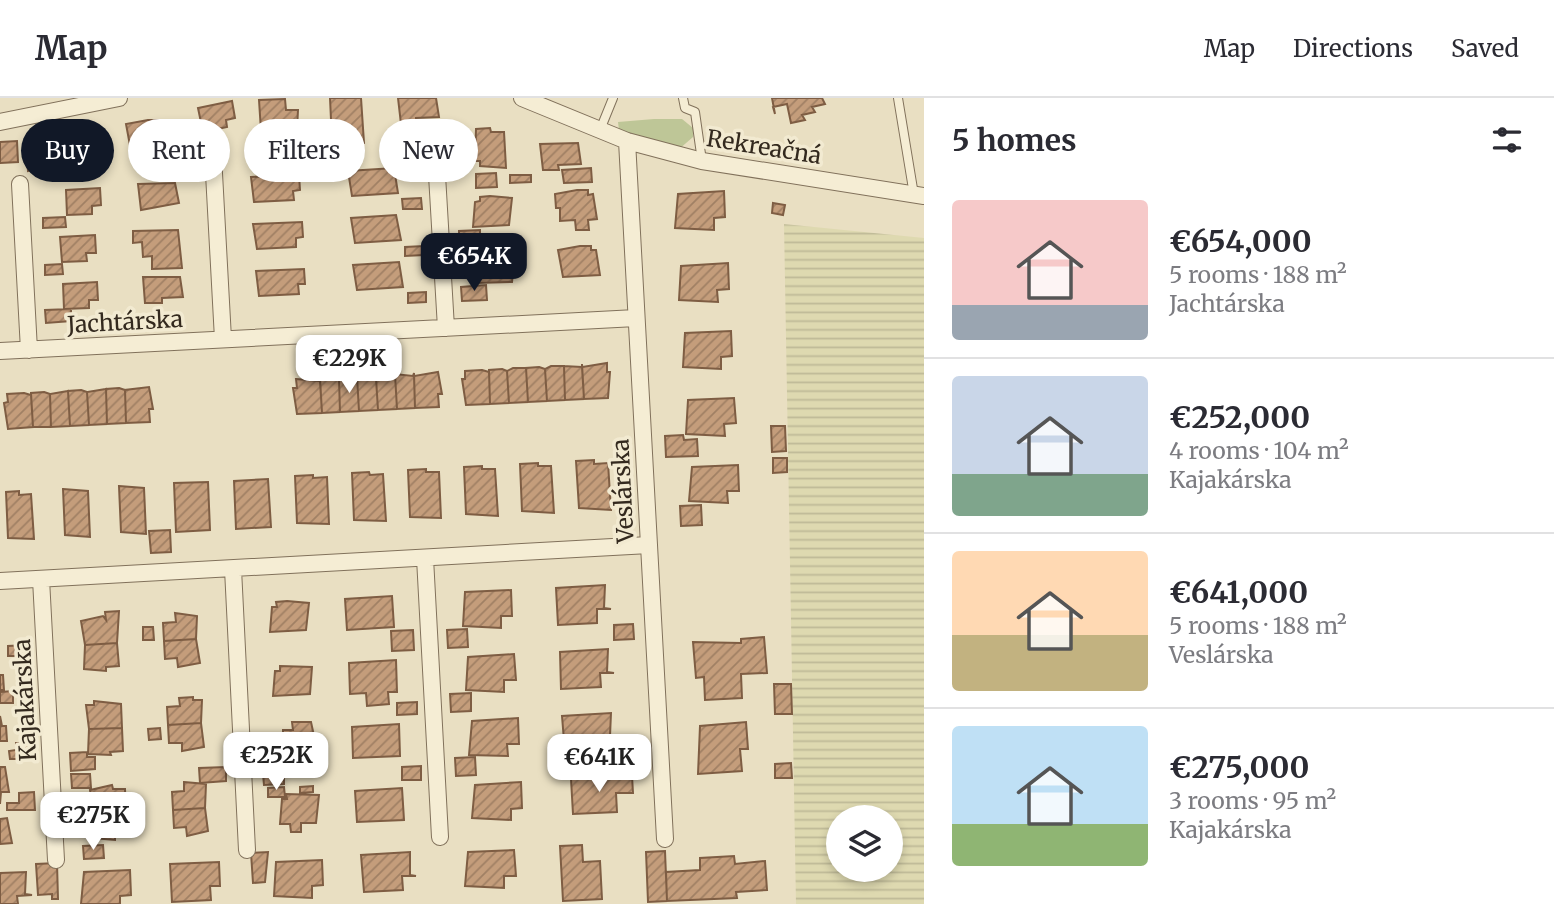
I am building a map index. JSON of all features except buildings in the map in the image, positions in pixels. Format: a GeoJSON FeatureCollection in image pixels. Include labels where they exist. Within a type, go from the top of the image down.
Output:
{"type":"FeatureCollection","features":[{"type":"Feature","properties":{"kind":"street"},"geometry":{"type":"LineString","coordinates":[[0,122],[119,98]]}},
{"type":"Feature","properties":{"kind":"street","name":"Rekreačná"},"geometry":{"type":"LineString","coordinates":[[522,98],[627,141],[702,161],[919,196]]}},
{"type":"Feature","properties":{"kind":"street","name":"Veslárska"},"geometry":{"type":"LineString","coordinates":[[627,141],[665,839]]}},
{"type":"Feature","properties":{"kind":"street"},"geometry":{"type":"LineString","coordinates":[[214,182],[223,339]]}},
{"type":"Feature","properties":{"kind":"street"},"geometry":{"type":"LineString","coordinates":[[437,182],[446,328]]}},
{"type":"Feature","properties":{"kind":"street"},"geometry":{"type":"LineString","coordinates":[[20,184],[29,350]]}},
{"type":"Feature","properties":{"kind":"street","name":"Jachtárska"},"geometry":{"type":"LineString","coordinates":[[0,351],[636,318]]}},
{"type":"Feature","properties":{"kind":"street"},"geometry":{"type":"LineString","coordinates":[[0,582],[649,545]]}},
{"type":"Feature","properties":{"kind":"street"},"geometry":{"type":"LineString","coordinates":[[425,558],[440,837]]}},
{"type":"Feature","properties":{"kind":"street"},"geometry":{"type":"LineString","coordinates":[[233,569],[247,850]]}},
{"type":"Feature","properties":{"kind":"street","name":"Kajakárska"},"geometry":{"type":"LineString","coordinates":[[41,579],[56,860]]}},
{"type":"Feature","properties":{"kind":"lane"},"geometry":{"type":"LineString","coordinates":[[600,130],[613,98]]}},
{"type":"Feature","properties":{"kind":"lane"},"geometry":{"type":"LineString","coordinates":[[683,98],[685,108],[695,112],[702,161]]}},
{"type":"Feature","properties":{"kind":"lane"},"geometry":{"type":"LineString","coordinates":[[898,98],[919,196]]}},
{"type":"Feature","properties":{"kind":"shaded area"},"geometry":{"type":"Polygon","coordinates":[[[784,224],[924,238],[924,904],[796,904],[784,224]]]}},
{"type":"Feature","properties":{"kind":"green space"},"geometry":{"type":"Polygon","coordinates":[[[682,119],[693,128],[693,137],[678,150],[619,130],[618,122],[682,119]]]}}]}
